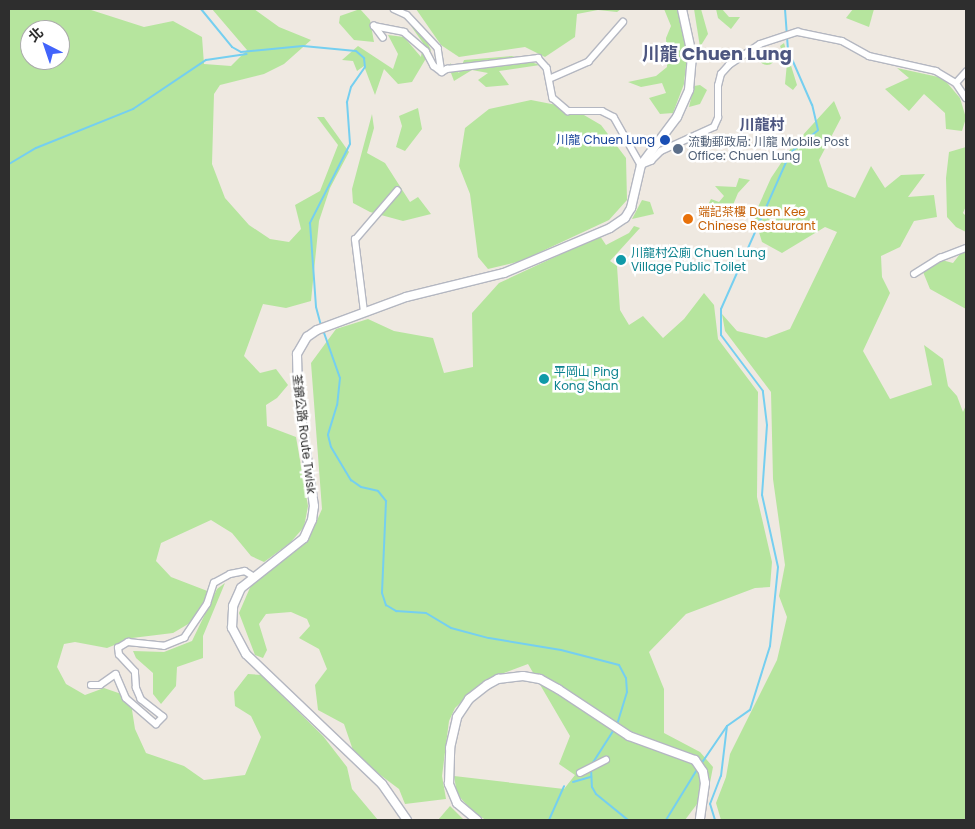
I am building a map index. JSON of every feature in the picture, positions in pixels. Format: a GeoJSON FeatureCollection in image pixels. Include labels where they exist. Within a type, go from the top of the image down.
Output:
{"type":"FeatureCollection","features":[{"type":"Feature","properties":{"kind":"main road","name":"荃錦公路 Route Twisk"},"geometry":{"type":"LineString","coordinates":[[407,820],[382,784],[240,647],[232,628],[232,606],[238,592],[253,576],[304,538],[312,520],[314,506],[296,363],[301,346],[317,330],[337,322],[420,293],[504,273],[614,226],[630,211],[641,164],[677,117],[690,90],[692,55],[682,9]]}},
{"type":"Feature","properties":{"kind":"main road"},"geometry":{"type":"LineString","coordinates":[[477,820],[457,804],[448,776],[457,717],[476,693],[498,679],[512,676],[540,679],[632,737],[694,760],[703,772],[705,783],[700,820]]}},
{"type":"Feature","properties":{"kind":"street"},"geometry":{"type":"LineString","coordinates":[[394,9],[407,15],[438,48],[442,72]]}},
{"type":"Feature","properties":{"kind":"street"},"geometry":{"type":"LineString","coordinates":[[549,79],[588,62],[623,22]]}},
{"type":"Feature","properties":{"kind":"street"},"geometry":{"type":"LineString","coordinates":[[383,38],[374,26],[404,32],[426,51],[434,66],[442,72]]}},
{"type":"Feature","properties":{"kind":"street"},"geometry":{"type":"LineString","coordinates":[[442,72],[447,69],[529,57],[543,62],[553,98],[568,111],[602,111],[614,117],[633,155],[641,164],[651,161],[661,151],[714,127],[721,74],[760,44],[779,36],[798,32],[842,41],[869,56],[924,67],[956,83],[966,98]]}},
{"type":"Feature","properties":{"kind":"street"},"geometry":{"type":"LineString","coordinates":[[956,83],[966,72]]}},
{"type":"Feature","properties":{"kind":"street"},"geometry":{"type":"LineString","coordinates":[[364,312],[355,240],[397,191]]}},
{"type":"Feature","properties":{"kind":"street"},"geometry":{"type":"LineString","coordinates":[[914,274],[940,258],[966,248]]}},
{"type":"Feature","properties":{"kind":"street"},"geometry":{"type":"LineString","coordinates":[[91,685],[100,685],[116,674],[126,698],[156,724],[163,717],[141,700],[136,688],[135,672],[119,655],[118,648],[128,642],[164,646],[184,638],[206,604],[214,584],[230,574],[245,571],[253,576]]}},
{"type":"Feature","properties":{"kind":"street"},"geometry":{"type":"LineString","coordinates":[[580,773],[606,760]]}},
{"type":"Feature","properties":{"kind":"green space"},"geometry":{"type":"Polygon","coordinates":[[[9,9],[88,9],[144,27],[173,21],[202,37],[204,64],[231,66],[247,50],[212,9],[254,9],[279,27],[311,40],[284,64],[264,74],[220,85],[214,94],[212,164],[225,198],[249,225],[270,239],[289,242],[301,229],[295,205],[320,191],[338,145],[317,117],[324,117],[349,152],[330,188],[319,221],[311,301],[286,308],[263,304],[244,356],[260,373],[276,369],[288,385],[277,398],[266,405],[267,426],[296,437],[308,506],[304,527],[290,543],[264,562],[251,556],[232,533],[211,520],[161,543],[156,561],[171,577],[210,592],[195,620],[173,633],[132,638],[107,648],[75,642],[64,644],[57,667],[66,684],[85,695],[104,688],[130,697],[135,729],[146,753],[184,766],[204,780],[245,775],[261,737],[251,716],[235,706],[234,692],[248,674],[261,675],[323,736],[347,767],[352,789],[378,820],[9,820],[9,9]]]}},
{"type":"Feature","properties":{"kind":"green space"},"geometry":{"type":"Polygon","coordinates":[[[360,9],[370,20],[374,42],[354,40],[339,23],[340,16],[360,9]]]}},
{"type":"Feature","properties":{"kind":"green space"},"geometry":{"type":"Polygon","coordinates":[[[416,9],[621,9],[617,12],[598,10],[577,14],[575,37],[545,57],[525,47],[459,57],[441,45],[416,9]]]}},
{"type":"Feature","properties":{"kind":"green space"},"geometry":{"type":"Polygon","coordinates":[[[664,9],[678,9],[680,12],[687,56],[684,84],[673,113],[660,114],[649,98],[666,93],[662,83],[641,87],[628,82],[656,76],[667,67],[666,38],[671,26],[664,9]]]}},
{"type":"Feature","properties":{"kind":"green space"},"geometry":{"type":"Polygon","coordinates":[[[694,9],[701,9],[708,34],[700,47],[694,9]]]}},
{"type":"Feature","properties":{"kind":"green space"},"geometry":{"type":"Polygon","coordinates":[[[716,9],[722,9],[729,17],[740,17],[731,29],[718,18],[716,9]]]}},
{"type":"Feature","properties":{"kind":"green space"},"geometry":{"type":"Polygon","coordinates":[[[853,9],[874,9],[869,27],[846,18],[853,9]]]}},
{"type":"Feature","properties":{"kind":"green space"},"geometry":{"type":"Polygon","coordinates":[[[411,26],[423,34],[431,50],[412,82],[398,84],[384,69],[375,95],[364,66],[357,71],[353,61],[342,60],[358,46],[393,69],[398,54],[388,35],[404,37],[421,57],[423,43],[411,26]]]}},
{"type":"Feature","properties":{"kind":"green space"},"geometry":{"type":"Polygon","coordinates":[[[784,43],[797,85],[793,90],[785,84],[787,63],[780,46],[784,43]]]}},
{"type":"Feature","properties":{"kind":"green space"},"geometry":{"type":"Polygon","coordinates":[[[767,49],[773,51],[775,57],[773,63],[767,65],[761,63],[759,57],[761,51],[767,49]]]}},
{"type":"Feature","properties":{"kind":"green space"},"geometry":{"type":"Polygon","coordinates":[[[512,56],[540,65],[499,71],[509,85],[486,87],[478,80],[488,73],[472,70],[454,81],[451,73],[450,63],[459,73],[464,60],[512,56]]]}},
{"type":"Feature","properties":{"kind":"green space"},"geometry":{"type":"Polygon","coordinates":[[[897,68],[943,78],[960,98],[966,118],[962,131],[946,129],[945,113],[924,94],[909,111],[885,89],[909,78],[897,68]]]}},
{"type":"Feature","properties":{"kind":"green space"},"geometry":{"type":"Polygon","coordinates":[[[700,85],[707,90],[700,104],[689,107],[694,86],[700,85]]]}},
{"type":"Feature","properties":{"kind":"green space"},"geometry":{"type":"Polygon","coordinates":[[[531,100],[572,108],[601,125],[626,158],[627,200],[609,220],[521,261],[488,269],[478,257],[470,194],[459,166],[465,128],[489,109],[531,100]]]}},
{"type":"Feature","properties":{"kind":"green space"},"geometry":{"type":"Polygon","coordinates":[[[834,101],[841,118],[819,160],[828,187],[855,198],[871,166],[885,188],[901,175],[925,174],[908,197],[934,195],[937,217],[914,221],[900,247],[881,256],[882,277],[890,293],[863,351],[890,399],[932,385],[924,345],[943,359],[948,386],[957,396],[963,412],[966,405],[966,820],[721,820],[716,803],[726,777],[730,754],[777,660],[787,617],[779,596],[785,565],[773,479],[771,392],[725,331],[722,314],[737,331],[766,338],[790,329],[837,232],[825,227],[782,253],[762,242],[754,216],[771,178],[791,148],[834,101]]]}},
{"type":"Feature","properties":{"kind":"green space"},"geometry":{"type":"Polygon","coordinates":[[[418,108],[422,129],[405,151],[396,147],[402,126],[399,116],[418,108]]]}},
{"type":"Feature","properties":{"kind":"green space"},"geometry":{"type":"Polygon","coordinates":[[[372,114],[374,128],[367,153],[385,163],[410,202],[418,197],[431,214],[403,221],[370,212],[353,203],[352,189],[372,114]]]}},
{"type":"Feature","properties":{"kind":"green space"},"geometry":{"type":"Polygon","coordinates":[[[966,147],[966,206],[963,213],[966,216],[966,232],[956,227],[947,217],[946,178],[949,152],[966,147]]]}},
{"type":"Feature","properties":{"kind":"green space"},"geometry":{"type":"Polygon","coordinates":[[[739,178],[750,180],[738,193],[733,205],[727,204],[725,218],[709,203],[711,199],[719,202],[724,196],[715,186],[736,187],[739,178]]]}},
{"type":"Feature","properties":{"kind":"green space"},"geometry":{"type":"Polygon","coordinates":[[[642,200],[650,202],[654,214],[632,219],[642,200]]]}},
{"type":"Feature","properties":{"kind":"green space"},"geometry":{"type":"Polygon","coordinates":[[[634,226],[640,228],[610,261],[617,266],[620,310],[629,325],[643,316],[663,338],[684,319],[704,293],[714,305],[718,339],[758,392],[757,497],[772,562],[770,587],[755,588],[686,614],[649,652],[664,689],[664,733],[700,752],[713,767],[709,788],[685,820],[486,820],[474,813],[457,794],[454,776],[564,789],[575,775],[559,764],[570,736],[528,664],[485,680],[455,708],[449,721],[442,776],[446,799],[405,804],[399,789],[355,756],[344,724],[318,710],[315,685],[327,669],[319,649],[299,638],[310,626],[307,619],[291,612],[266,614],[259,624],[267,650],[263,658],[255,655],[239,613],[252,583],[308,541],[322,509],[311,363],[336,329],[368,319],[394,331],[433,338],[444,373],[473,367],[472,313],[499,283],[600,236],[606,245],[629,233],[634,226]]]}},
{"type":"Feature","properties":{"kind":"green space"},"geometry":{"type":"Polygon","coordinates":[[[966,252],[966,309],[930,289],[921,267],[938,259],[953,263],[960,254],[966,252]]]}},
{"type":"Feature","properties":{"kind":"green space"},"geometry":{"type":"Polygon","coordinates":[[[225,583],[203,636],[203,658],[177,667],[176,686],[161,704],[153,694],[153,673],[136,658],[133,651],[164,652],[192,641],[217,589],[225,583]]]}},
{"type":"Feature","properties":{"kind":"green space"},"geometry":{"type":"Polygon","coordinates":[[[450,806],[464,820],[438,820],[450,806]]]}},
{"type":"Feature","properties":{"kind":"waterway"},"geometry":{"type":"LineString","coordinates":[[201,9],[232,47],[241,52],[303,46],[356,51],[364,58],[365,67],[351,87],[347,102],[350,144],[310,223],[316,307],[321,326]]}},
{"type":"Feature","properties":{"kind":"waterway"},"geometry":{"type":"LineString","coordinates":[[701,764],[727,726],[750,710],[770,646],[778,567],[762,495],[767,425],[763,391],[721,335],[721,309],[790,153],[818,130],[812,105],[788,50],[785,9]]}},
{"type":"Feature","properties":{"kind":"waterway"},"geometry":{"type":"LineString","coordinates":[[9,164],[36,148],[133,109],[206,60],[247,54]]}},
{"type":"Feature","properties":{"kind":"waterway"},"geometry":{"type":"LineString","coordinates":[[323,330],[340,378],[337,405],[328,435],[331,447],[351,480],[361,487],[378,491],[386,501],[382,593],[386,605],[396,611],[426,613],[451,628],[489,638],[561,650],[619,665],[626,678],[627,692],[617,724]]}},
{"type":"Feature","properties":{"kind":"waterway"},"geometry":{"type":"LineString","coordinates":[[715,820],[710,804],[721,776],[727,726]]}},
{"type":"Feature","properties":{"kind":"waterway"},"geometry":{"type":"LineString","coordinates":[[592,764],[615,728]]}},
{"type":"Feature","properties":{"kind":"waterway"},"geometry":{"type":"LineString","coordinates":[[666,820],[698,768]]}},
{"type":"Feature","properties":{"kind":"waterway"},"geometry":{"type":"LineString","coordinates":[[591,769],[592,787],[596,794],[628,820]]}},
{"type":"Feature","properties":{"kind":"waterway"},"geometry":{"type":"LineString","coordinates":[[573,782],[591,777]]}},
{"type":"Feature","properties":{"kind":"waterway"},"geometry":{"type":"LineString","coordinates":[[549,820],[564,786]]}},
{"type":"Feature","properties":{"kind":"place","name":"川龍 Chuen Lung"},"geometry":{"type":"Point","coordinates":[665,140]}},
{"type":"Feature","properties":{"kind":"place","name":"流動郵政局: 川龍 Mobile Post Office: Chuen Lung"},"geometry":{"type":"Point","coordinates":[678,149]}},
{"type":"Feature","properties":{"kind":"place","name":"端記茶樓 Duen Kee Chinese Restaurant"},"geometry":{"type":"Point","coordinates":[688,219]}},
{"type":"Feature","properties":{"kind":"place","name":"川龍村公廁 Chuen Lung Village Public Toilet"},"geometry":{"type":"Point","coordinates":[621,260]}},
{"type":"Feature","properties":{"kind":"place","name":"平岡山 Ping Kong Shan"},"geometry":{"type":"Point","coordinates":[544,379]}},
{"type":"Feature","properties":{"kind":"district","name":"川龍 Chuen Lung"},"geometry":{"type":"Point","coordinates":[717,54]}},
{"type":"Feature","properties":{"kind":"district","name":"川龍村"},"geometry":{"type":"Point","coordinates":[762,125]}}]}
